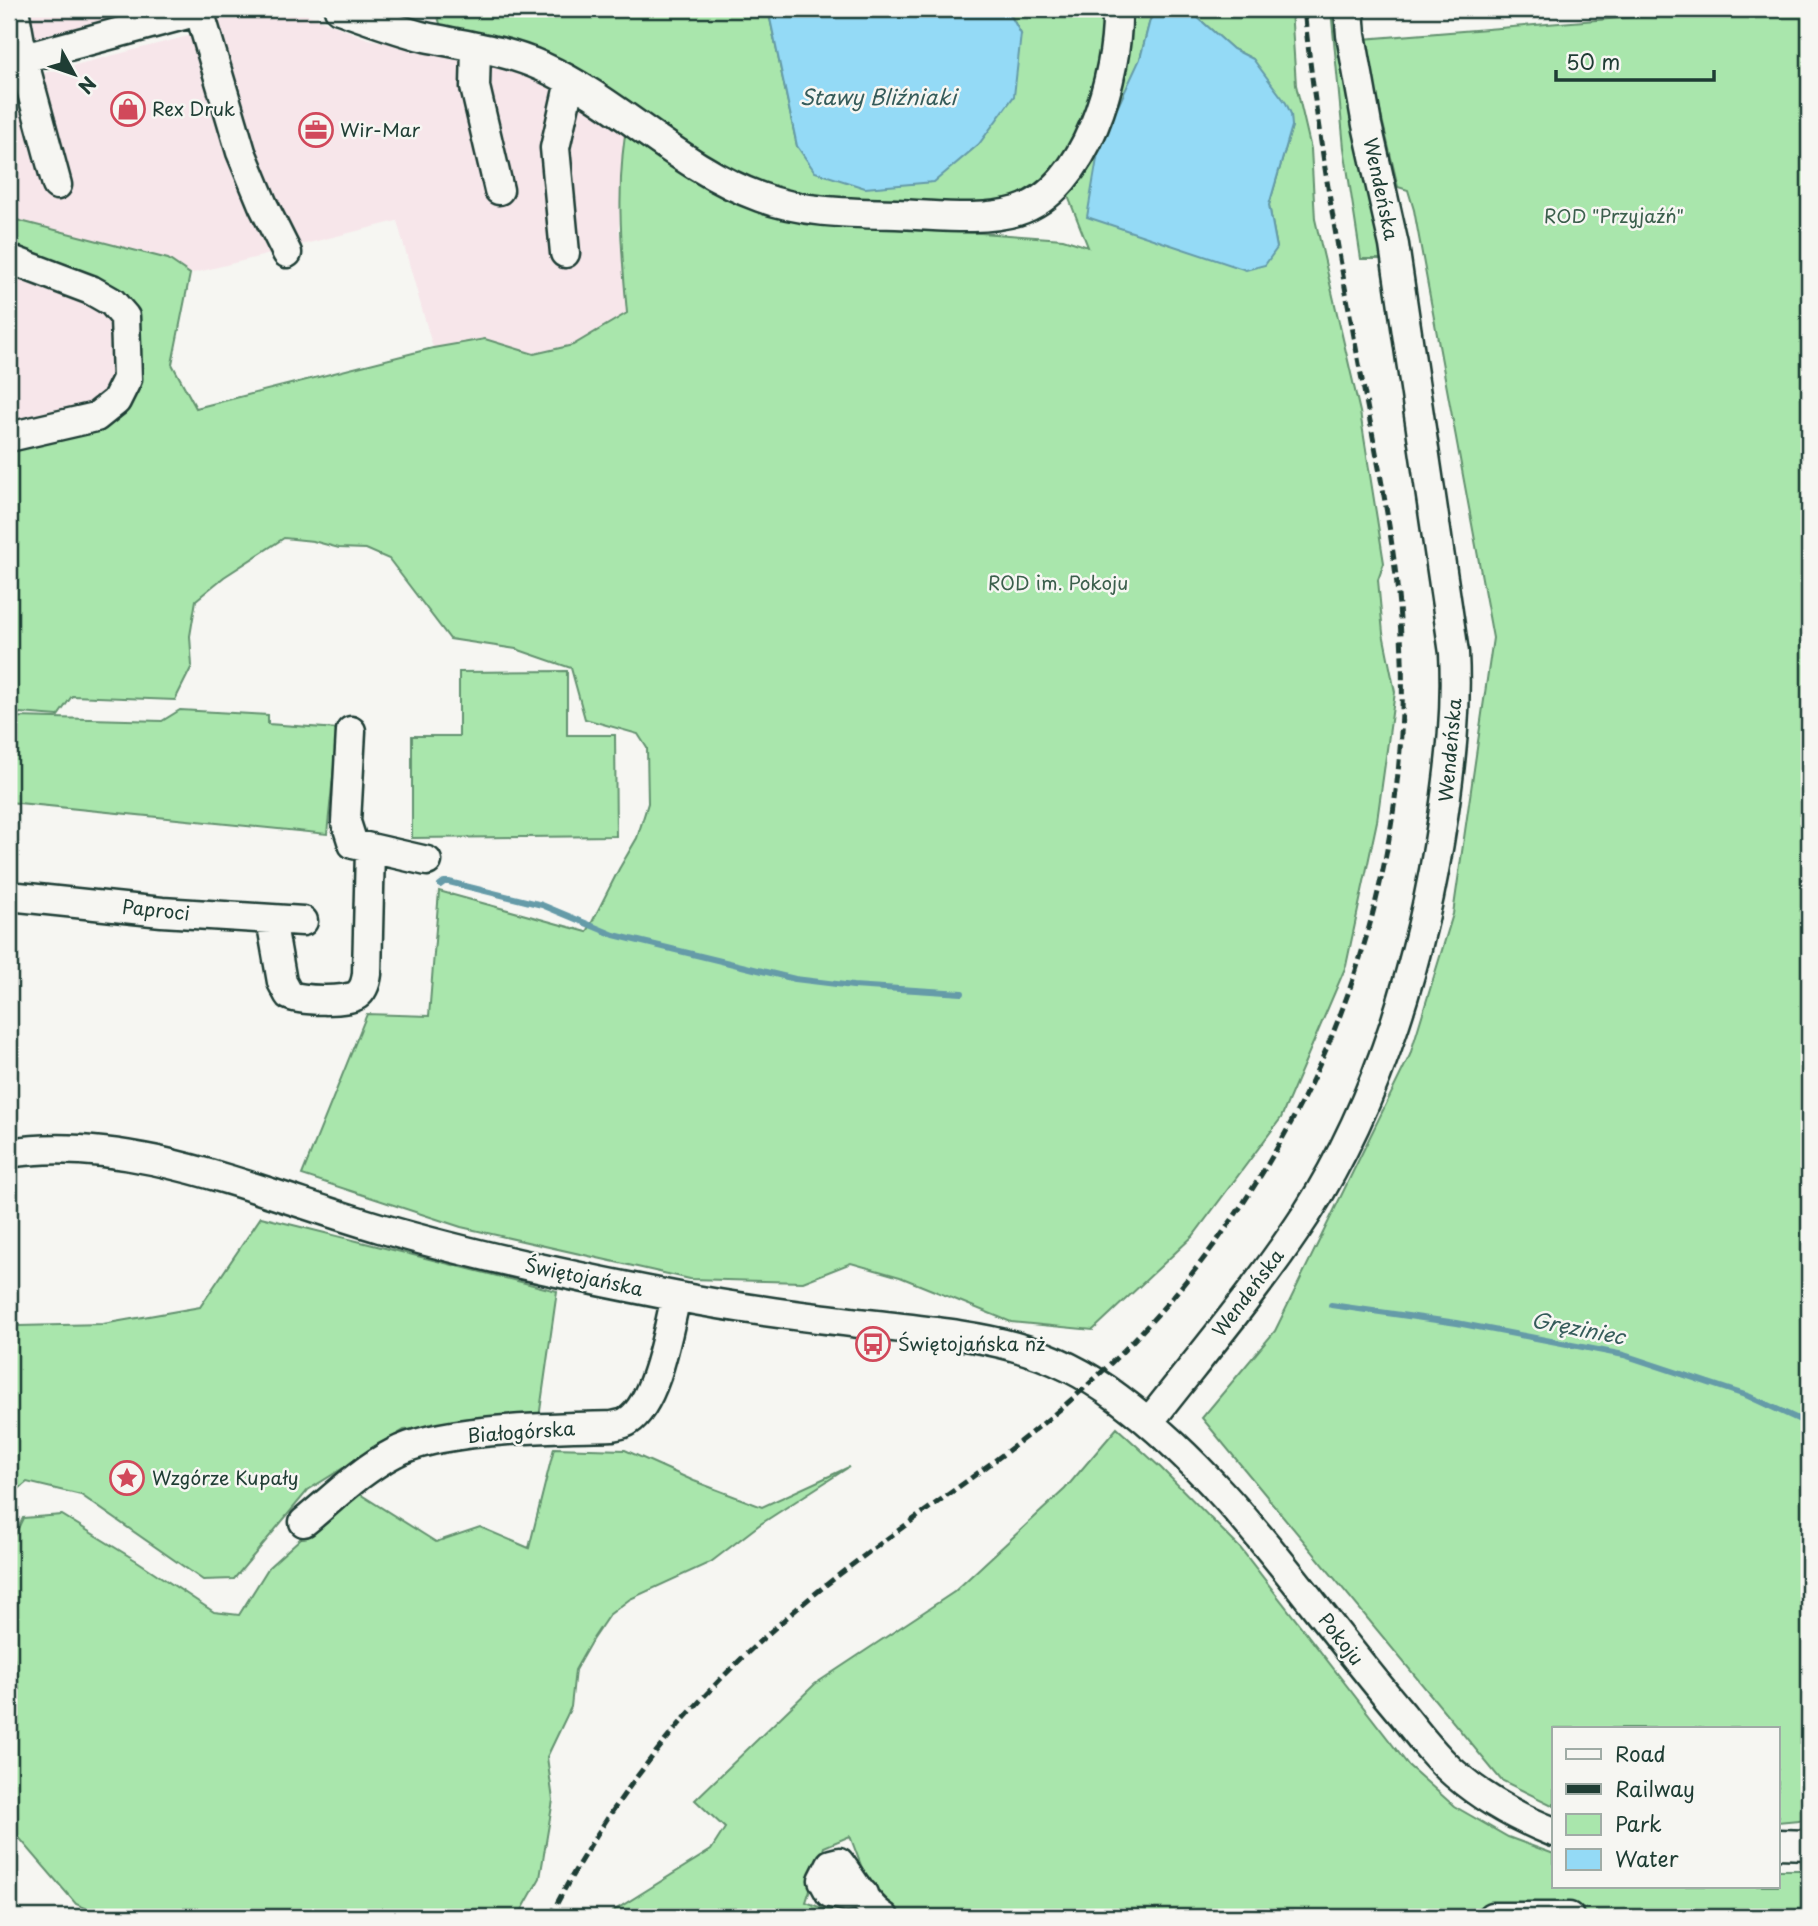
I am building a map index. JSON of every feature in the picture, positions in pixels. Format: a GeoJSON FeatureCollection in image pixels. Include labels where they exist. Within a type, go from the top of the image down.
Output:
{"type":"FeatureCollection","features":[{"type":"Feature","properties":{"kind":"street"},"geometry":{"type":"LineString","coordinates":[[14,9],[16,61],[57,185]]}},
{"type":"Feature","properties":{"kind":"street"},"geometry":{"type":"LineString","coordinates":[[339,9],[402,31],[521,58],[570,81],[693,164],[761,198],[796,207],[836,212],[1001,215],[1034,204],[1052,191],[1080,154],[1098,115],[1111,71],[1116,43],[1117,9]]}},
{"type":"Feature","properties":{"kind":"street","name":"Wendeńska"},"geometry":{"type":"LineString","coordinates":[[1149,1422],[1289,1239],[1329,1174],[1347,1137],[1382,1059],[1412,969],[1429,900],[1446,802],[1456,714],[1451,630],[1394,245],[1367,125],[1349,9]]}},
{"type":"Feature","properties":{"kind":"street"},"geometry":{"type":"LineString","coordinates":[[16,61],[202,10],[241,152],[287,253]]}},
{"type":"Feature","properties":{"kind":"street"},"geometry":{"type":"LineString","coordinates":[[476,47],[475,87],[499,190]]}},
{"type":"Feature","properties":{"kind":"street"},"geometry":{"type":"LineString","coordinates":[[565,253],[555,148],[570,81]]}},
{"type":"Feature","properties":{"kind":"street"},"geometry":{"type":"LineString","coordinates":[[9,258],[91,290],[112,302],[125,317],[127,379],[116,401],[96,417],[9,436]]}},
{"type":"Feature","properties":{"kind":"street"},"geometry":{"type":"LineString","coordinates":[[351,731],[347,831],[353,844],[427,862]]}},
{"type":"Feature","properties":{"kind":"street"},"geometry":{"type":"LineString","coordinates":[[271,919],[282,982],[289,995],[300,999],[348,999],[357,996],[365,985],[367,974],[370,849]]}},
{"type":"Feature","properties":{"kind":"street","name":"Paproci"},"geometry":{"type":"LineString","coordinates":[[9,896],[162,912],[303,921]]}},
{"type":"Feature","properties":{"kind":"street","name":"Świętojańska"},"geometry":{"type":"LineString","coordinates":[[9,1153],[73,1150],[126,1155],[176,1165],[380,1228],[498,1259],[676,1297],[970,1336],[1009,1344],[1046,1356],[1082,1373],[1149,1422]]}},
{"type":"Feature","properties":{"kind":"street","name":"Białogórska"},"geometry":{"type":"LineString","coordinates":[[304,1522],[379,1462],[405,1447],[479,1433],[612,1426],[628,1421],[638,1412],[648,1395],[659,1365],[676,1297]]}},
{"type":"Feature","properties":{"kind":"street","name":"Pokoju"},"geometry":{"type":"LineString","coordinates":[[1149,1422],[1225,1495],[1362,1667],[1452,1772],[1510,1813],[1552,1831]]}},
{"type":"Feature","properties":{"kind":"street"},"geometry":{"type":"LineString","coordinates":[[1780,1844],[1809,1845]]}},
{"type":"Feature","properties":{"kind":"street"},"geometry":{"type":"LineString","coordinates":[[863,1894],[875,1912],[884,1917]]}},
{"type":"Feature","properties":{"kind":"street"},"geometry":{"type":"LineString","coordinates":[[1492,1917],[1569,1917]]}},
{"type":"Feature","properties":{"kind":"shaded area"},"geometry":{"type":"Polygon","coordinates":[[[9,9],[162,9],[9,45],[9,9]]]}},
{"type":"Feature","properties":{"kind":"shaded area"},"geometry":{"type":"Polygon","coordinates":[[[268,9],[294,9],[368,39],[526,70],[625,131],[619,228],[627,313],[573,345],[534,354],[485,339],[433,348],[397,221],[293,247],[209,19],[268,9]]]}},
{"type":"Feature","properties":{"kind":"shaded area"},"geometry":{"type":"Polygon","coordinates":[[[192,35],[247,208],[274,253],[190,274],[168,259],[9,218],[9,82],[192,35]]]}},
{"type":"Feature","properties":{"kind":"shaded area"},"geometry":{"type":"Polygon","coordinates":[[[9,249],[121,298],[139,323],[141,357],[133,387],[16,446],[9,453],[9,249]]]}},
{"type":"Feature","properties":{"kind":"green space","name":"ROD im. Pokoju"},"geometry":{"type":"Polygon","coordinates":[[[436,9],[768,9],[797,146],[1021,34],[1007,9],[1157,9],[1150,20],[1140,59],[1277,248],[1269,205],[1292,126],[1253,59],[1233,49],[1188,9],[1291,9],[1296,85],[1311,149],[1315,219],[1360,412],[1384,563],[1378,580],[1383,633],[1395,692],[1377,821],[1346,966],[1281,1118],[1193,1236],[1093,1330],[1011,1322],[900,1277],[851,1263],[803,1282],[690,1279],[461,1227],[302,1175],[367,1014],[429,1016],[439,891],[587,932],[637,838],[648,803],[647,748],[638,734],[585,719],[571,668],[516,649],[450,639],[389,559],[366,549],[339,548],[313,541],[284,538],[224,577],[196,600],[190,636],[192,666],[175,700],[72,696],[58,716],[20,713],[9,723],[9,453],[16,446],[133,387],[141,357],[139,323],[121,298],[9,249],[9,218],[168,259],[190,274],[172,364],[196,408],[433,348],[485,339],[534,354],[573,345],[627,313],[621,238],[621,187],[629,112],[442,31],[436,9]],[[1066,191],[1008,202],[924,229],[1063,239],[1088,247],[1066,191]]]}},
{"type":"Feature","properties":{"kind":"green space"},"geometry":{"type":"Polygon","coordinates":[[[1331,9],[1344,9],[1385,259],[1361,259],[1344,148],[1331,9]]]}},
{"type":"Feature","properties":{"kind":"green space","name":"ROD \"Przyjaźń\""},"geometry":{"type":"Polygon","coordinates":[[[1733,9],[1809,9],[1809,1819],[1780,1822],[1780,1727],[1552,1727],[1552,1805],[1501,1780],[1202,1418],[1275,1331],[1410,1055],[1453,914],[1493,638],[1414,210],[1408,190],[1398,187],[1363,39],[1733,9]]]}},
{"type":"Feature","properties":{"kind":"green space"},"geometry":{"type":"Polygon","coordinates":[[[567,671],[567,735],[615,735],[616,836],[412,838],[412,736],[459,736],[459,672],[567,671]]]}},
{"type":"Feature","properties":{"kind":"green space"},"geometry":{"type":"Polygon","coordinates":[[[180,710],[268,715],[268,724],[338,729],[327,834],[9,802],[9,726],[18,717],[162,721],[180,710]]]}},
{"type":"Feature","properties":{"kind":"green space"},"geometry":{"type":"Polygon","coordinates":[[[261,1217],[557,1291],[539,1418],[404,1430],[308,1490],[234,1579],[203,1580],[81,1495],[27,1482],[9,1497],[9,1291],[19,1326],[103,1324],[200,1307],[261,1217]]]}},
{"type":"Feature","properties":{"kind":"green space"},"geometry":{"type":"Polygon","coordinates":[[[1117,1428],[1161,1468],[1241,1549],[1409,1766],[1454,1806],[1508,1837],[1552,1853],[1552,1888],[1780,1888],[1780,1870],[1809,1870],[1809,1908],[1769,1917],[1599,1917],[1560,1907],[1489,1904],[1451,1917],[903,1917],[893,1915],[874,1900],[850,1836],[824,1847],[806,1902],[845,1917],[609,1917],[612,1912],[711,1850],[725,1828],[695,1800],[815,1684],[954,1592],[1065,1489],[1117,1428]]]}},
{"type":"Feature","properties":{"kind":"green space"},"geometry":{"type":"Polygon","coordinates":[[[554,1448],[625,1450],[694,1481],[762,1507],[849,1467],[759,1525],[711,1562],[630,1599],[609,1615],[575,1670],[571,1707],[547,1757],[553,1800],[540,1878],[518,1917],[106,1917],[76,1904],[9,1826],[9,1722],[19,1690],[9,1623],[9,1547],[23,1518],[62,1515],[214,1612],[239,1615],[269,1567],[321,1520],[358,1493],[436,1542],[480,1527],[529,1548],[554,1448]]]}},
{"type":"Feature","properties":{"kind":"water","name":"Stawy Bliźniaki"},"geometry":{"type":"Polygon","coordinates":[[[768,9],[1007,9],[1021,34],[1014,96],[979,144],[934,182],[865,188],[815,172],[797,146],[768,9]]]}},
{"type":"Feature","properties":{"kind":"water"},"geometry":{"type":"Polygon","coordinates":[[[1157,9],[1188,9],[1233,49],[1253,59],[1286,103],[1291,114],[1292,126],[1269,205],[1277,248],[1265,265],[1246,270],[1087,217],[1099,147],[1140,59],[1150,20],[1157,9]]]}},
{"type":"Feature","properties":{"kind":"waterway"},"geometry":{"type":"LineString","coordinates":[[440,885],[449,882],[542,905],[614,935],[795,979],[853,986],[962,993]]}},
{"type":"Feature","properties":{"kind":"waterway","name":"Gręziniec"},"geometry":{"type":"LineString","coordinates":[[1331,1305],[1457,1323],[1624,1355],[1748,1396],[1809,1424]]}},
{"type":"Feature","properties":{"kind":"railway"},"geometry":{"type":"LineString","coordinates":[[550,1917],[596,1836],[649,1761],[710,1690],[743,1657],[840,1574],[1036,1429],[1122,1352],[1198,1266],[1264,1171],[1317,1069],[1359,962],[1387,850],[1401,736],[1400,620],[1388,519],[1327,182],[1304,9]]}},
{"type":"Feature","properties":{"kind":"place","name":"Rex Druk"},"geometry":{"type":"Point","coordinates":[128,109]}},
{"type":"Feature","properties":{"kind":"place","name":"Wir-Mar"},"geometry":{"type":"Point","coordinates":[316,130]}},
{"type":"Feature","properties":{"kind":"place","name":"Świętojańska nż"},"geometry":{"type":"Point","coordinates":[873,1344]}},
{"type":"Feature","properties":{"kind":"place","name":"Wzgórze Kupały"},"geometry":{"type":"Point","coordinates":[127,1478]}}]}
